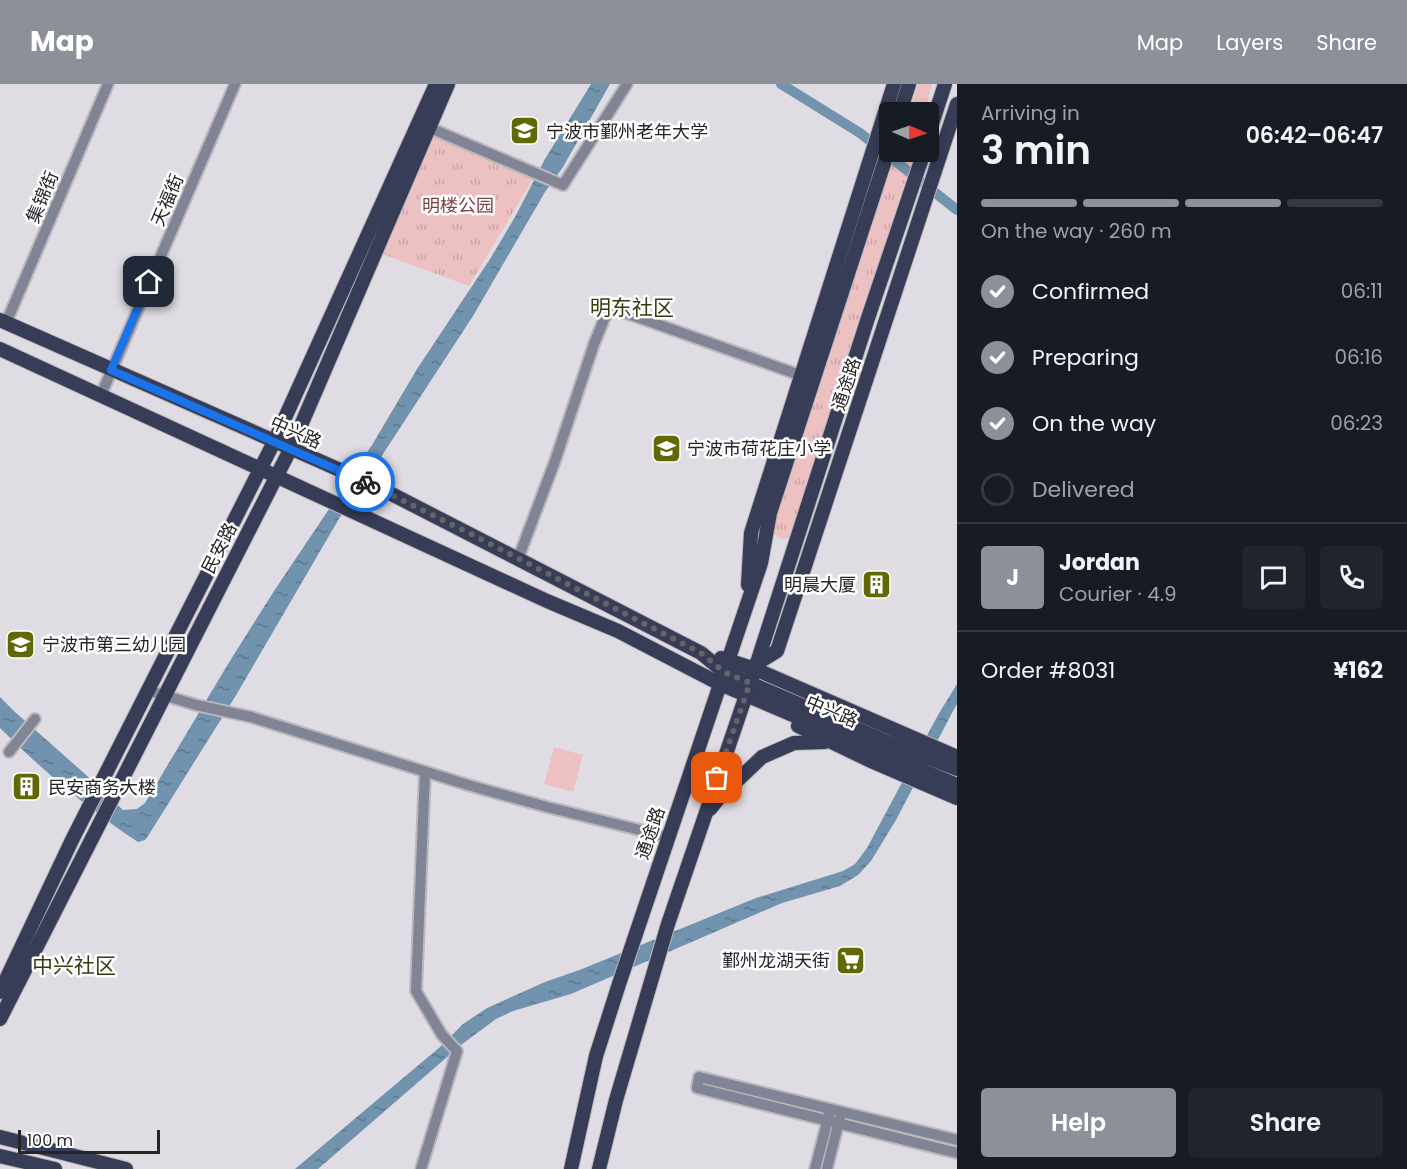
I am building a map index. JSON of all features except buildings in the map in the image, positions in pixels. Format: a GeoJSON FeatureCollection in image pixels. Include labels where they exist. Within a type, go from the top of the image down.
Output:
{"type":"FeatureCollection","features":[{"type":"Feature","properties":{"kind":"main road","name":"民安路"},"geometry":{"type":"LineString","coordinates":[[0,992],[83,818],[274,442],[436,84]]}},
{"type":"Feature","properties":{"kind":"main road","name":"民安路"},"geometry":{"type":"LineString","coordinates":[[0,1019],[290,449],[448,84]]}},
{"type":"Feature","properties":{"kind":"main road","name":"通途路"},"geometry":{"type":"LineString","coordinates":[[571,1169],[596,1056],[633,939],[761,563],[770,513],[868,165],[894,84]]}},
{"type":"Feature","properties":{"kind":"main road"},"geometry":{"type":"LineString","coordinates":[[903,102],[909,84]]}},
{"type":"Feature","properties":{"kind":"main road"},"geometry":{"type":"LineString","coordinates":[[939,102],[945,84]]}},
{"type":"Feature","properties":{"kind":"main road","name":"通途路"},"geometry":{"type":"LineString","coordinates":[[756,667],[777,651],[957,104]]}},
{"type":"Feature","properties":{"kind":"main road","name":"通途路"},"geometry":{"type":"LineString","coordinates":[[808,378],[885,162]]}},
{"type":"Feature","properties":{"kind":"main road","name":"通途路"},"geometry":{"type":"LineString","coordinates":[[599,1169],[616,1100],[668,924],[756,667],[921,162]]}},
{"type":"Feature","properties":{"kind":"main road","name":"中兴路"},"geometry":{"type":"LineString","coordinates":[[3,322],[374,485],[701,653],[723,676],[746,693],[831,742],[878,751],[952,782]]}},
{"type":"Feature","properties":{"kind":"main road","name":"中兴路"},"geometry":{"type":"LineString","coordinates":[[0,349],[547,601],[618,631],[694,670],[723,676],[756,667],[957,757]]}},
{"type":"Feature","properties":{"kind":"main road","name":"中兴路"},"geometry":{"type":"LineString","coordinates":[[746,693],[952,782]]}},
{"type":"Feature","properties":{"kind":"main road"},"geometry":{"type":"LineString","coordinates":[[704,818],[719,798],[762,757],[794,743],[831,742]]}},
{"type":"Feature","properties":{"kind":"main road"},"geometry":{"type":"LineString","coordinates":[[952,782],[957,798]]}},
{"type":"Feature","properties":{"kind":"main road"},"geometry":{"type":"LineString","coordinates":[[0,1137],[126,1169]]}},
{"type":"Feature","properties":{"kind":"main road"},"geometry":{"type":"LineString","coordinates":[[0,1156],[55,1169]]}},
{"type":"Feature","properties":{"kind":"street","name":"集锦街"},"geometry":{"type":"LineString","coordinates":[[3,322],[108,84]]}},
{"type":"Feature","properties":{"kind":"street","name":"天福街"},"geometry":{"type":"LineString","coordinates":[[101,395],[235,84]]}},
{"type":"Feature","properties":{"kind":"street"},"geometry":{"type":"LineString","coordinates":[[430,128],[563,184],[627,84]]}},
{"type":"Feature","properties":{"kind":"street"},"geometry":{"type":"LineString","coordinates":[[518,559],[609,307],[808,378]]}},
{"type":"Feature","properties":{"kind":"street"},"geometry":{"type":"LineString","coordinates":[[147,690],[196,705],[230,712],[547,807],[668,837]]}},
{"type":"Feature","properties":{"kind":"street"},"geometry":{"type":"LineString","coordinates":[[9,752],[35,719]]}},
{"type":"Feature","properties":{"kind":"street"},"geometry":{"type":"LineString","coordinates":[[421,1169],[457,1051],[442,1035],[416,991],[425,772]]}},
{"type":"Feature","properties":{"kind":"street"},"geometry":{"type":"LineString","coordinates":[[957,1140],[699,1077],[698,1088],[957,1152]]}},
{"type":"Feature","properties":{"kind":"street"},"geometry":{"type":"LineString","coordinates":[[827,1169],[836,1110]]}},
{"type":"Feature","properties":{"kind":"street"},"geometry":{"type":"LineString","coordinates":[[815,1169],[833,1122]]}},
{"type":"Feature","properties":{"kind":"green space"},"geometry":{"type":"Polygon","coordinates":[[[918,84],[932,84],[928,102],[912,102],[918,84]]]}},
{"type":"Feature","properties":{"kind":"green space","name":"明楼公园"},"geometry":{"type":"Polygon","coordinates":[[[433,135],[533,179],[469,286],[382,254],[433,135]]]}},
{"type":"Feature","properties":{"kind":"green space"},"geometry":{"type":"Polygon","coordinates":[[[893,162],[912,162],[789,537],[778,538],[774,533],[775,522],[893,162]]]}},
{"type":"Feature","properties":{"kind":"green space"},"geometry":{"type":"Polygon","coordinates":[[[554,747],[583,755],[573,792],[544,784],[554,747]]]}},
{"type":"Feature","properties":{"kind":"water"},"geometry":{"type":"Polygon","coordinates":[[[591,84],[610,84],[473,316],[340,517],[235,697],[148,836],[145,840],[138,842],[66,788],[0,728],[0,697],[123,810],[137,809],[145,803],[274,591],[372,445],[417,369],[490,259],[545,159],[591,84]]]}},
{"type":"Feature","properties":{"kind":"water"},"geometry":{"type":"Polygon","coordinates":[[[957,684],[957,704],[896,820],[871,861],[858,875],[840,886],[782,903],[571,994],[513,1011],[496,1019],[461,1045],[318,1169],[295,1169],[440,1047],[463,1024],[487,1008],[545,982],[756,898],[843,871],[855,864],[867,848],[957,684]]]}},
{"type":"Feature","properties":{"kind":"waterway"},"geometry":{"type":"LineString","coordinates":[[781,84],[860,133],[957,210]]}},
{"type":"Feature","properties":{"kind":"way so far"},"geometry":{"type":"LineString","coordinates":[[365,482],[701,653],[724,672],[750,683],[717,778]]}},
{"type":"Feature","properties":{"kind":"place","name":"宁波市鄞州老年大学"},"geometry":{"type":"Point","coordinates":[525,131]}},
{"type":"Feature","properties":{"kind":"place","name":"宁波市荷花庄小学"},"geometry":{"type":"Point","coordinates":[666,448]}},
{"type":"Feature","properties":{"kind":"place","name":"明晨大厦"},"geometry":{"type":"Point","coordinates":[877,584]}},
{"type":"Feature","properties":{"kind":"place","name":"宁波市第三幼儿园"},"geometry":{"type":"Point","coordinates":[21,644]}},
{"type":"Feature","properties":{"kind":"place","name":"民安商务大楼"},"geometry":{"type":"Point","coordinates":[27,787]}},
{"type":"Feature","properties":{"kind":"place","name":"鄞州龙湖天街"},"geometry":{"type":"Point","coordinates":[851,960]}},
{"type":"Feature","properties":{"kind":"district","name":"明东社区"},"geometry":{"type":"Point","coordinates":[632,307]}},
{"type":"Feature","properties":{"kind":"district","name":"中兴社区"},"geometry":{"type":"Point","coordinates":[74,965]}},
{"type":"Feature","properties":{"kind":"route"},"geometry":{"type":"LineString","coordinates":[[149,282],[111,370],[365,482]]}}]}
